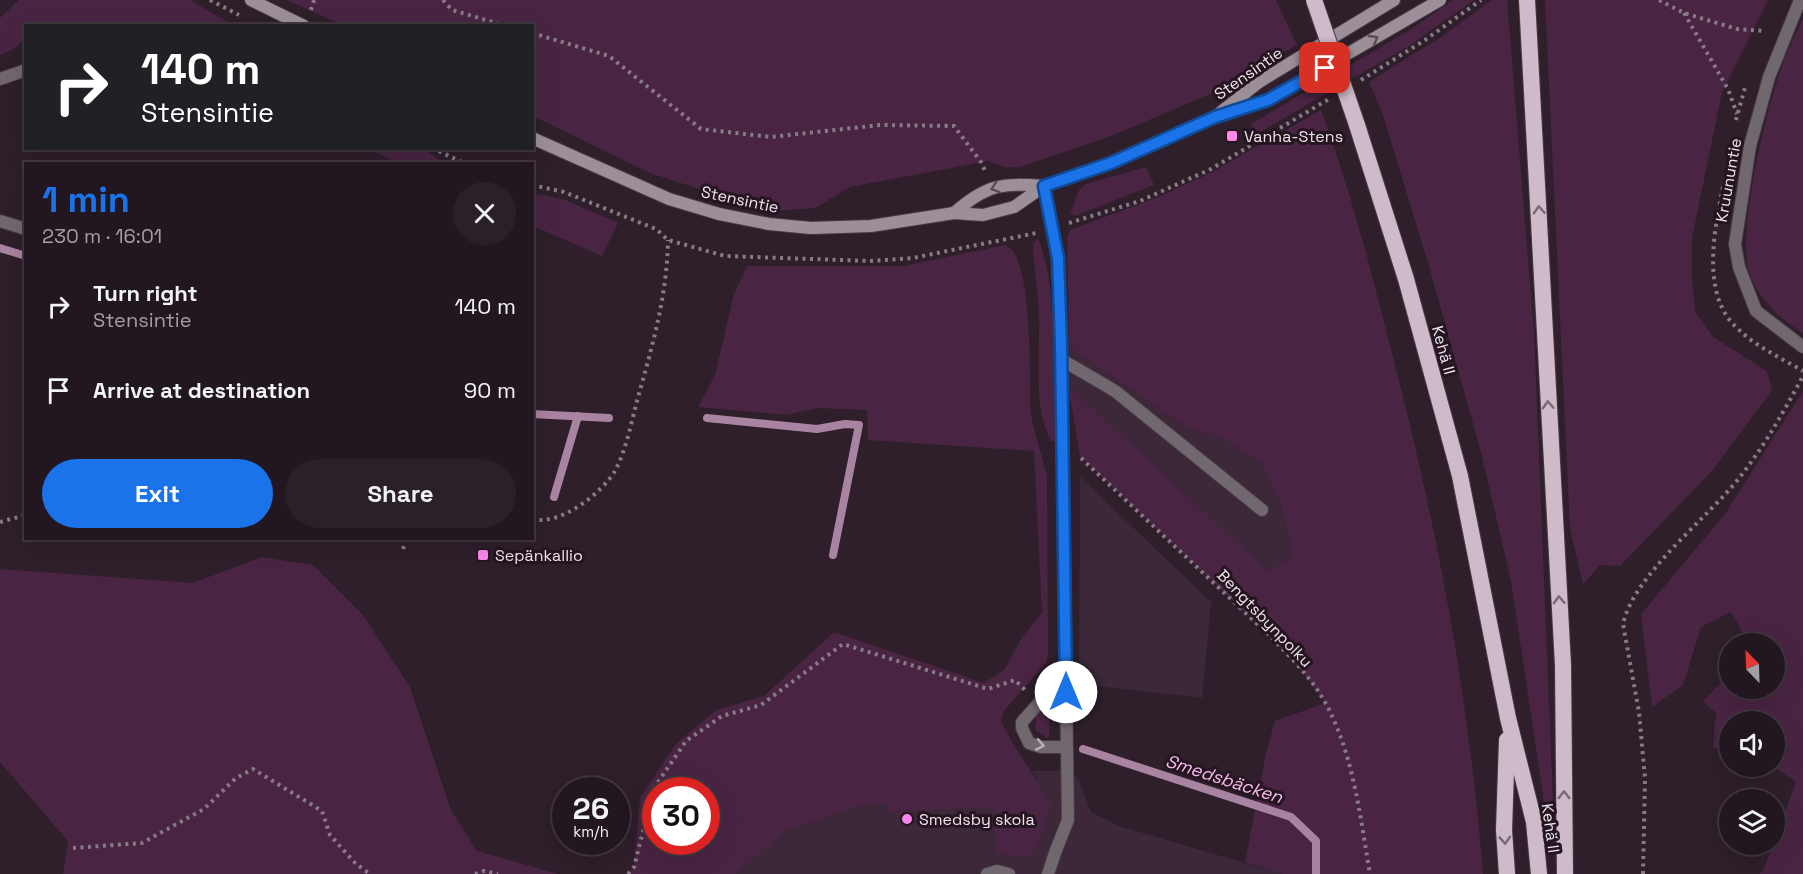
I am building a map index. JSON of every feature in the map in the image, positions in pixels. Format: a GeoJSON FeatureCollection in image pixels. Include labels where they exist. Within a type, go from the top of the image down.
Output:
{"type":"FeatureCollection","features":[{"type":"Feature","properties":{"kind":"highway","name":"Kehä II"},"geometry":{"type":"LineString","coordinates":[[1314,0],[1406,279],[1460,476],[1508,718],[1534,822],[1539,874]]}},
{"type":"Feature","properties":{"kind":"highway"},"geometry":{"type":"LineString","coordinates":[[1527,0],[1563,665],[1564,874]]}},
{"type":"Feature","properties":{"kind":"highway","name":"Kehä II"},"geometry":{"type":"LineString","coordinates":[[1507,874],[1504,830],[1508,718]]}},
{"type":"Feature","properties":{"kind":"main road"},"geometry":{"type":"LineString","coordinates":[[251,0],[300,24]]}},
{"type":"Feature","properties":{"kind":"main road","name":"Stensintie"},"geometry":{"type":"LineString","coordinates":[[1215,117],[1259,82],[1394,0]]}},
{"type":"Feature","properties":{"kind":"main road","name":"Stensintie"},"geometry":{"type":"LineString","coordinates":[[534,139],[669,199],[743,219],[811,228],[859,226],[954,213],[983,215],[1014,207],[1044,186],[1111,163],[1215,117],[1268,100],[1440,0]]}},
{"type":"Feature","properties":{"kind":"main road","name":"Stensintie"},"geometry":{"type":"LineString","coordinates":[[954,213],[975,194],[1008,184],[1044,186]]}},
{"type":"Feature","properties":{"kind":"street","name":"Kruununtie"},"geometry":{"type":"LineString","coordinates":[[1800,0],[1769,77],[1750,146],[1735,244],[1739,267],[1756,311],[1803,348]]}},
{"type":"Feature","properties":{"kind":"street"},"geometry":{"type":"LineString","coordinates":[[0,79],[24,71]]}},
{"type":"Feature","properties":{"kind":"street"},"geometry":{"type":"LineString","coordinates":[[1044,186],[1058,258],[1062,360],[1068,820],[1048,874]]}},
{"type":"Feature","properties":{"kind":"street"},"geometry":{"type":"LineString","coordinates":[[0,221],[24,228]]}},
{"type":"Feature","properties":{"kind":"street"},"geometry":{"type":"LineString","coordinates":[[1062,360],[1115,391],[1262,510]]}},
{"type":"Feature","properties":{"kind":"street"},"geometry":{"type":"LineString","coordinates":[[1066,673],[1022,722],[1022,729],[1029,743],[1041,747],[1066,747]]}},
{"type":"Feature","properties":{"kind":"street"},"geometry":{"type":"LineString","coordinates":[[987,874],[997,871],[1009,874]]}},
{"type":"Feature","properties":{"kind":"path"},"geometry":{"type":"LineString","coordinates":[[210,0],[247,20]]}},
{"type":"Feature","properties":{"kind":"path"},"geometry":{"type":"LineString","coordinates":[[443,0],[452,10],[499,24]]}},
{"type":"Feature","properties":{"kind":"path"},"geometry":{"type":"LineString","coordinates":[[1355,84],[1425,40],[1481,0]]}},
{"type":"Feature","properties":{"kind":"path"},"geometry":{"type":"LineString","coordinates":[[1659,0],[1684,13],[1737,29],[1766,31]]}},
{"type":"Feature","properties":{"kind":"path"},"geometry":{"type":"LineString","coordinates":[[1684,13],[1728,89],[1737,114]]}},
{"type":"Feature","properties":{"kind":"path"},"geometry":{"type":"LineString","coordinates":[[534,34],[609,56],[701,129],[771,137],[880,125],[954,126],[981,162],[986,173]]}},
{"type":"Feature","properties":{"kind":"path"},"geometry":{"type":"LineString","coordinates":[[1052,229],[1140,201],[1201,174],[1335,96]]}},
{"type":"Feature","properties":{"kind":"path"},"geometry":{"type":"LineString","coordinates":[[436,150],[462,162]]}},
{"type":"Feature","properties":{"kind":"path"},"geometry":{"type":"LineString","coordinates":[[534,519],[542,521],[564,514],[599,490],[614,471],[624,448],[661,314],[668,270],[668,240]]}},
{"type":"Feature","properties":{"kind":"path"},"geometry":{"type":"LineString","coordinates":[[1643,874],[1645,778],[1639,712],[1623,624],[1627,609],[1676,545],[1739,478],[1775,428],[1803,376]]}},
{"type":"Feature","properties":{"kind":"path","name":"Bengtsbynpolku"},"geometry":{"type":"LineString","coordinates":[[1080,456],[1270,636],[1299,667],[1325,703],[1343,746],[1356,791],[1370,874]]}},
{"type":"Feature","properties":{"kind":"path"},"geometry":{"type":"LineString","coordinates":[[0,522],[24,516]]}},
{"type":"Feature","properties":{"kind":"path"},"geometry":{"type":"LineString","coordinates":[[403,549],[405,543]]}},
{"type":"Feature","properties":{"kind":"path"},"geometry":{"type":"LineString","coordinates":[[628,874],[634,867],[654,788],[686,741],[722,716],[761,705],[843,644],[988,689],[1015,680],[1027,692]]}},
{"type":"Feature","properties":{"kind":"path"},"geometry":{"type":"LineString","coordinates":[[72,848],[142,843],[204,809],[236,778],[253,769],[322,812],[330,835],[356,864],[370,874]]}},
{"type":"Feature","properties":{"kind":"path"},"geometry":{"type":"LineString","coordinates":[[476,874],[484,871],[498,874]]}},
{"type":"Feature","properties":{"kind":"shaded area"},"geometry":{"type":"Polygon","coordinates":[[[19,0],[190,0],[231,24],[24,24],[24,37],[19,45],[0,55],[0,18],[19,0]]]}},
{"type":"Feature","properties":{"kind":"shaded area"},"geometry":{"type":"Polygon","coordinates":[[[287,0],[1276,0],[1297,45],[1210,94],[1111,136],[1020,167],[1004,167],[988,161],[850,187],[815,208],[774,211],[650,173],[534,116],[534,24],[340,24],[287,0]]]}},
{"type":"Feature","properties":{"kind":"shaded area"},"geometry":{"type":"Polygon","coordinates":[[[1453,0],[1474,0],[1409,46],[1255,135],[1251,124],[1413,28],[1453,0]]]}},
{"type":"Feature","properties":{"kind":"shaded area"},"geometry":{"type":"Polygon","coordinates":[[[1492,0],[1507,0],[1534,332],[1554,827],[1551,829],[1548,828],[1511,581],[1481,452],[1428,263],[1382,112],[1369,82],[1438,39],[1492,0]]]}},
{"type":"Feature","properties":{"kind":"shaded area"},"geometry":{"type":"Polygon","coordinates":[[[1545,0],[1768,0],[1722,92],[1692,238],[1692,277],[1695,312],[1713,337],[1767,371],[1772,390],[1712,471],[1620,566],[1600,565],[1583,584],[1570,529],[1545,0]]]}},
{"type":"Feature","properties":{"kind":"shaded area"},"geometry":{"type":"Polygon","coordinates":[[[1803,18],[1803,333],[1779,315],[1757,290],[1749,272],[1746,253],[1750,201],[1768,112],[1783,62],[1803,18]]]}},
{"type":"Feature","properties":{"kind":"shaded area"},"geometry":{"type":"Polygon","coordinates":[[[1321,110],[1350,196],[1374,283],[1406,408],[1435,540],[1469,738],[1483,874],[1282,874],[1245,862],[1266,753],[1275,721],[1325,703],[1299,667],[1270,636],[1080,456],[1068,385],[1268,571],[1294,556],[1281,506],[1262,463],[1216,435],[1190,430],[1069,347],[1067,237],[1070,230],[1158,197],[1212,172],[1321,110]]]}},
{"type":"Feature","properties":{"kind":"shaded area"},"geometry":{"type":"Polygon","coordinates":[[[372,150],[425,150],[443,162],[395,162],[372,150]]]}},
{"type":"Feature","properties":{"kind":"shaded area"},"geometry":{"type":"Polygon","coordinates":[[[1146,167],[1154,185],[1075,216],[1070,214],[1079,190],[1086,184],[1146,167]]]}},
{"type":"Feature","properties":{"kind":"shaded area"},"geometry":{"type":"Polygon","coordinates":[[[534,193],[565,200],[618,223],[602,256],[534,226],[534,193]]]}},
{"type":"Feature","properties":{"kind":"shaded area"},"geometry":{"type":"Polygon","coordinates":[[[1038,238],[1045,259],[1052,309],[1055,441],[1051,441],[1045,428],[1040,398],[1039,318],[1033,249],[1033,243],[1038,238]]]}},
{"type":"Feature","properties":{"kind":"shaded area"},"geometry":{"type":"Polygon","coordinates":[[[1005,245],[1014,253],[1021,271],[1028,322],[1031,414],[1047,477],[1048,655],[1046,663],[1004,711],[1001,721],[1051,804],[1038,846],[1029,857],[996,853],[994,807],[888,812],[887,804],[858,806],[785,832],[736,874],[628,874],[634,867],[642,795],[642,855],[720,855],[720,777],[654,777],[675,745],[716,710],[764,696],[834,632],[984,683],[1005,669],[1022,637],[1042,613],[1034,451],[868,440],[867,410],[818,408],[786,415],[698,407],[715,375],[734,294],[747,266],[904,266],[1005,245]]]}},
{"type":"Feature","properties":{"kind":"shaded area"},"geometry":{"type":"Polygon","coordinates":[[[1069,347],[1190,430],[1216,435],[1262,463],[1281,506],[1294,556],[1269,572],[1068,385],[1069,347]]]}},
{"type":"Feature","properties":{"kind":"shaded area"},"geometry":{"type":"Polygon","coordinates":[[[1803,391],[1803,874],[1759,874],[1763,871],[1769,855],[1785,855],[1785,812],[1796,782],[1785,774],[1785,711],[1719,711],[1719,748],[1713,748],[1716,713],[1703,701],[1719,684],[1719,699],[1785,699],[1785,633],[1743,633],[1731,612],[1701,627],[1683,685],[1652,707],[1641,614],[1725,514],[1803,391]]]}},
{"type":"Feature","properties":{"kind":"shaded area"},"geometry":{"type":"Polygon","coordinates":[[[1080,477],[1211,602],[1202,698],[1079,684],[1080,477]]]}},
{"type":"Feature","properties":{"kind":"shaded area"},"geometry":{"type":"Polygon","coordinates":[[[261,557],[313,565],[363,615],[410,687],[451,810],[477,851],[558,874],[63,874],[68,841],[0,762],[0,569],[193,583],[261,557]]]}},
{"type":"Feature","properties":{"kind":"shaded area"},"geometry":{"type":"Polygon","coordinates":[[[1049,701],[1049,737],[1047,738],[1035,730],[1036,717],[1049,701]]]}},
{"type":"Feature","properties":{"kind":"shaded area","name":"Smedsby skola"},"geometry":{"type":"Polygon","coordinates":[[[1032,771],[1066,771],[1078,778],[1091,812],[1119,826],[1282,874],[736,874],[785,832],[858,806],[888,804],[888,812],[1050,804],[1032,771]]]}},
{"type":"Feature","properties":{"kind":"waterway"},"geometry":{"type":"LineString","coordinates":[[0,248],[24,255]]}},
{"type":"Feature","properties":{"kind":"waterway"},"geometry":{"type":"LineString","coordinates":[[534,414],[609,418]]}},
{"type":"Feature","properties":{"kind":"waterway"},"geometry":{"type":"LineString","coordinates":[[554,497],[578,416]]}},
{"type":"Feature","properties":{"kind":"waterway"},"geometry":{"type":"LineString","coordinates":[[707,418],[817,429],[845,424],[859,425],[833,555]]}},
{"type":"Feature","properties":{"kind":"waterway","name":"Smedsbäcken"},"geometry":{"type":"LineString","coordinates":[[1083,749],[1291,817],[1316,841],[1316,874]]}},
{"type":"Feature","properties":{"kind":"place","name":"Vanha-Stens"},"geometry":{"type":"Point","coordinates":[1232,136]}},
{"type":"Feature","properties":{"kind":"place","name":"Sepänkallio"},"geometry":{"type":"Point","coordinates":[483,555]}},
{"type":"Feature","properties":{"kind":"place","name":"Smedsby skola"},"geometry":{"type":"Point","coordinates":[907,819]}},
{"type":"Feature","properties":{"kind":"route"},"geometry":{"type":"LineString","coordinates":[[1066,692],[1064,475],[1058,258],[1044,186],[1111,163],[1215,117],[1268,100],[1325,68]]}}]}
